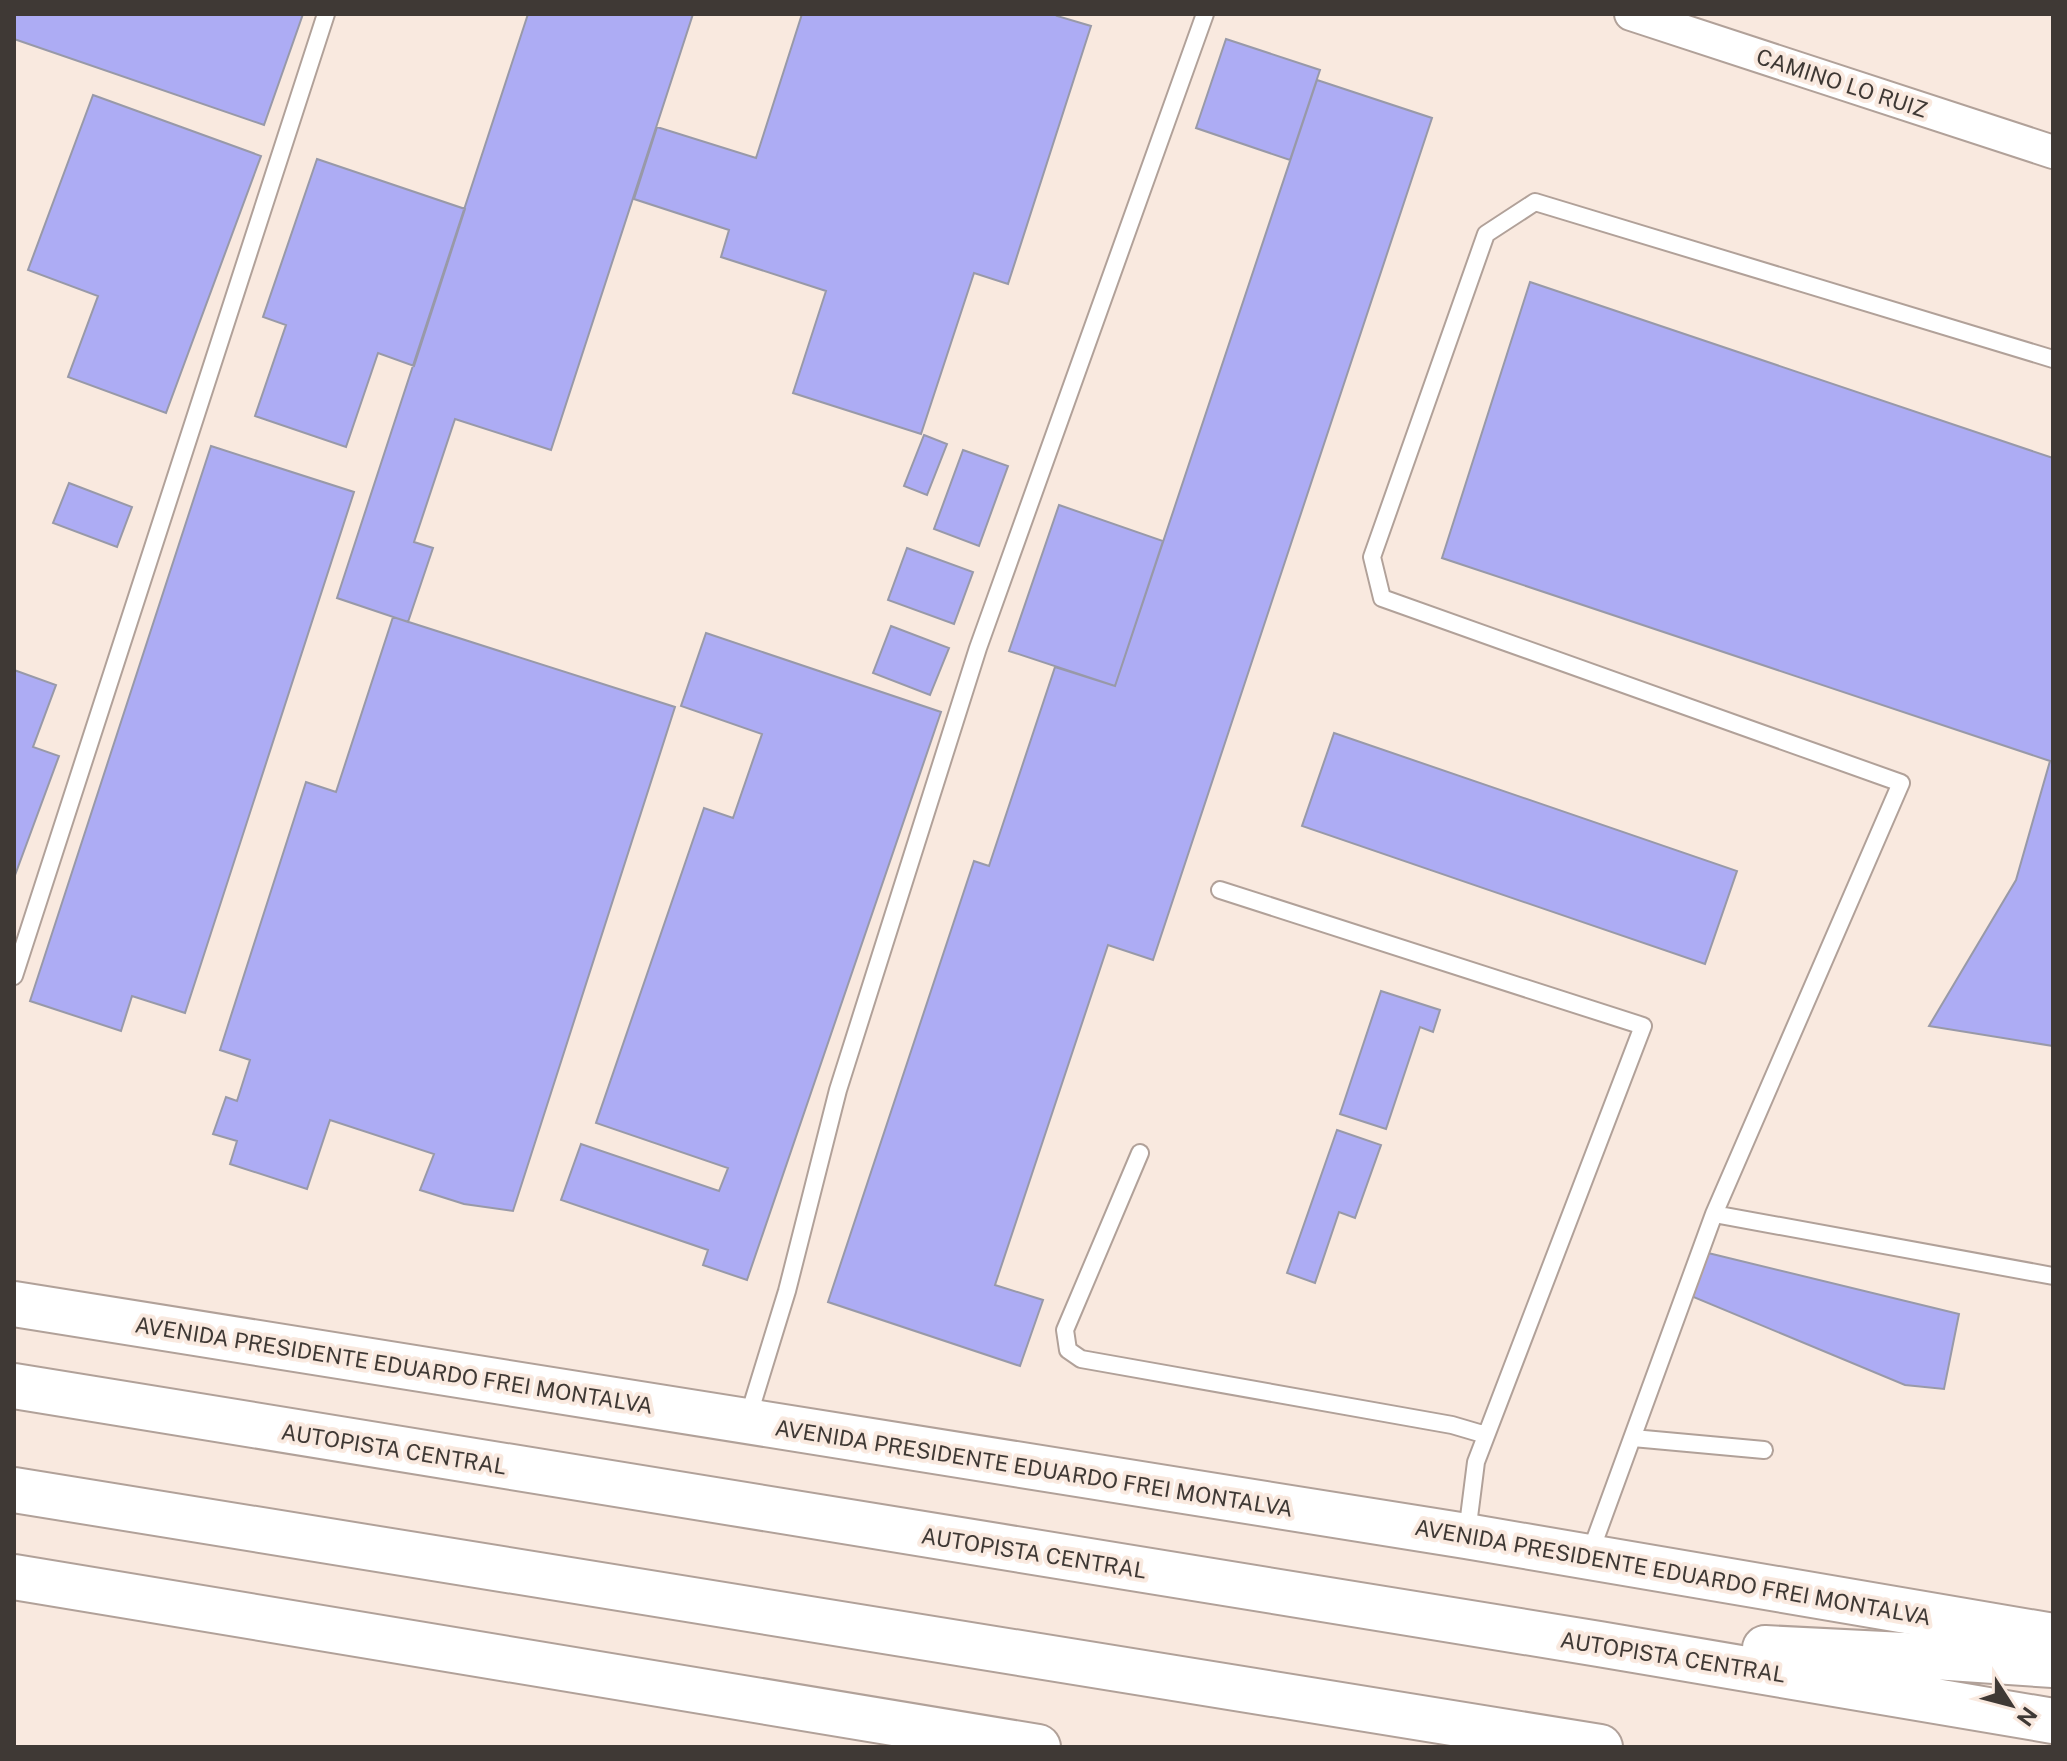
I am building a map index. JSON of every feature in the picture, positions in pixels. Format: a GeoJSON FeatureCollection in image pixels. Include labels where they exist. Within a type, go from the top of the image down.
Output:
{"type":"FeatureCollection","features":[{"type":"Feature","properties":{"kind":"main road","name":"AVENIDA PRESIDENTE EDUARDO FREI MONTALVA"},"geometry":{"type":"LineString","coordinates":[[14,1304],[1466,1536],[2053,1636]]}},
{"type":"Feature","properties":{"kind":"main road","name":"AUTOPISTA CENTRAL"},"geometry":{"type":"LineString","coordinates":[[14,1386],[2053,1721]]}},
{"type":"Feature","properties":{"kind":"main road"},"geometry":{"type":"LineString","coordinates":[[14,1490],[1583,1745]]}},
{"type":"Feature","properties":{"kind":"main road"},"geometry":{"type":"LineString","coordinates":[[14,1577],[1038,1747]]}},
{"type":"Feature","properties":{"kind":"main road"},"geometry":{"type":"LineString","coordinates":[[1599,1644],[1720,1646],[2053,1665]]}},
{"type":"Feature","properties":{"kind":"street","name":"CAMINO LO RUIZ"},"geometry":{"type":"LineString","coordinates":[[1631,14],[2053,152]]}},
{"type":"Feature","properties":{"kind":"lane"},"geometry":{"type":"LineString","coordinates":[[14,976],[326,14]]}},
{"type":"Feature","properties":{"kind":"lane"},"geometry":{"type":"LineString","coordinates":[[746,1422],[787,1291],[838,1090],[978,648],[1205,14]]}},
{"type":"Feature","properties":{"kind":"lane"},"geometry":{"type":"LineString","coordinates":[[1588,1558],[1714,1214],[1901,783],[1382,598],[1372,557],[1486,234],[1535,202],[2053,359]]}},
{"type":"Feature","properties":{"kind":"lane"},"geometry":{"type":"LineString","coordinates":[[1220,890],[1643,1026],[1476,1462],[1466,1536]]}},
{"type":"Feature","properties":{"kind":"lane"},"geometry":{"type":"LineString","coordinates":[[1140,1153],[1065,1330],[1068,1350],[1081,1359],[1452,1425],[1486,1435]]}},
{"type":"Feature","properties":{"kind":"lane"},"geometry":{"type":"LineString","coordinates":[[1714,1214],[2053,1276]]}},
{"type":"Feature","properties":{"kind":"lane"},"geometry":{"type":"LineString","coordinates":[[1633,1438],[1764,1450]]}},
{"type":"Feature","properties":{"kind":"building"},"geometry":{"type":"Polygon","coordinates":[[[14,14],[303,14],[264,125],[14,39],[14,14]]]}},
{"type":"Feature","properties":{"kind":"building"},"geometry":{"type":"Polygon","coordinates":[[[528,14],[693,14],[551,450],[455,419],[414,542],[433,548],[408,622],[337,598],[528,14]]]}},
{"type":"Feature","properties":{"kind":"building"},"geometry":{"type":"Polygon","coordinates":[[[802,14],[1058,14],[1091,26],[1008,284],[974,273],[921,434],[793,393],[826,291],[721,257],[729,230],[634,199],[657,127],[756,158],[802,14]]]}},
{"type":"Feature","properties":{"kind":"building"},"geometry":{"type":"Polygon","coordinates":[[[1226,39],[1320,70],[1290,160],[1196,128],[1226,39]]]}},
{"type":"Feature","properties":{"kind":"building"},"geometry":{"type":"Polygon","coordinates":[[[1317,80],[1432,118],[1153,960],[1108,945],[995,1285],[1043,1300],[1020,1366],[828,1302],[974,861],[989,866],[1055,667],[1115,686],[1317,80]]]}},
{"type":"Feature","properties":{"kind":"building"},"geometry":{"type":"Polygon","coordinates":[[[93,95],[261,156],[166,413],[68,377],[98,296],[28,270],[93,95]]]}},
{"type":"Feature","properties":{"kind":"building"},"geometry":{"type":"Polygon","coordinates":[[[317,159],[465,209],[414,366],[378,353],[346,447],[255,416],[286,325],[263,317],[317,159]]]}},
{"type":"Feature","properties":{"kind":"building"},"geometry":{"type":"Polygon","coordinates":[[[1530,282],[2053,458],[2053,1046],[1929,1026],[2016,880],[2050,761],[1442,558],[1530,282]]]}},
{"type":"Feature","properties":{"kind":"building"},"geometry":{"type":"Polygon","coordinates":[[[924,435],[947,444],[927,495],[904,486],[924,435]]]}},
{"type":"Feature","properties":{"kind":"building"},"geometry":{"type":"Polygon","coordinates":[[[211,446],[354,492],[185,1013],[132,996],[121,1031],[30,1001],[211,446]]]}},
{"type":"Feature","properties":{"kind":"building"},"geometry":{"type":"Polygon","coordinates":[[[963,450],[1008,466],[979,546],[934,529],[963,450]]]}},
{"type":"Feature","properties":{"kind":"building"},"geometry":{"type":"Polygon","coordinates":[[[69,483],[132,507],[117,547],[53,523],[69,483]]]}},
{"type":"Feature","properties":{"kind":"building"},"geometry":{"type":"Polygon","coordinates":[[[1059,505],[1163,541],[1115,686],[1009,651],[1059,505]]]}},
{"type":"Feature","properties":{"kind":"building"},"geometry":{"type":"Polygon","coordinates":[[[907,548],[973,572],[954,624],[888,600],[907,548]]]}},
{"type":"Feature","properties":{"kind":"building"},"geometry":{"type":"Polygon","coordinates":[[[393,617],[675,707],[513,1211],[464,1204],[420,1190],[434,1154],[330,1120],[307,1189],[230,1164],[237,1141],[213,1134],[226,1097],[237,1101],[250,1060],[220,1050],[306,782],[336,792],[393,617]]]}},
{"type":"Feature","properties":{"kind":"building"},"geometry":{"type":"Polygon","coordinates":[[[891,626],[949,648],[930,695],[873,673],[891,626]]]}},
{"type":"Feature","properties":{"kind":"building"},"geometry":{"type":"Polygon","coordinates":[[[706,633],[941,712],[747,1280],[703,1265],[708,1250],[561,1200],[581,1144],[719,1191],[728,1168],[596,1123],[704,808],[733,818],[762,734],[681,706],[706,633]]]}},
{"type":"Feature","properties":{"kind":"building"},"geometry":{"type":"Polygon","coordinates":[[[14,670],[56,685],[33,747],[59,756],[14,878],[14,670]]]}},
{"type":"Feature","properties":{"kind":"building"},"geometry":{"type":"Polygon","coordinates":[[[1334,733],[1737,871],[1705,964],[1302,826],[1334,733]]]}},
{"type":"Feature","properties":{"kind":"building"},"geometry":{"type":"Polygon","coordinates":[[[1381,991],[1440,1010],[1433,1032],[1420,1027],[1386,1129],[1340,1114],[1381,991]]]}},
{"type":"Feature","properties":{"kind":"building"},"geometry":{"type":"Polygon","coordinates":[[[1337,1130],[1381,1145],[1355,1218],[1339,1212],[1315,1283],[1287,1273],[1337,1130]]]}},
{"type":"Feature","properties":{"kind":"building"},"geometry":{"type":"Polygon","coordinates":[[[1704,1252],[1959,1314],[1944,1389],[1905,1385],[1691,1296],[1704,1252]]]}}]}
